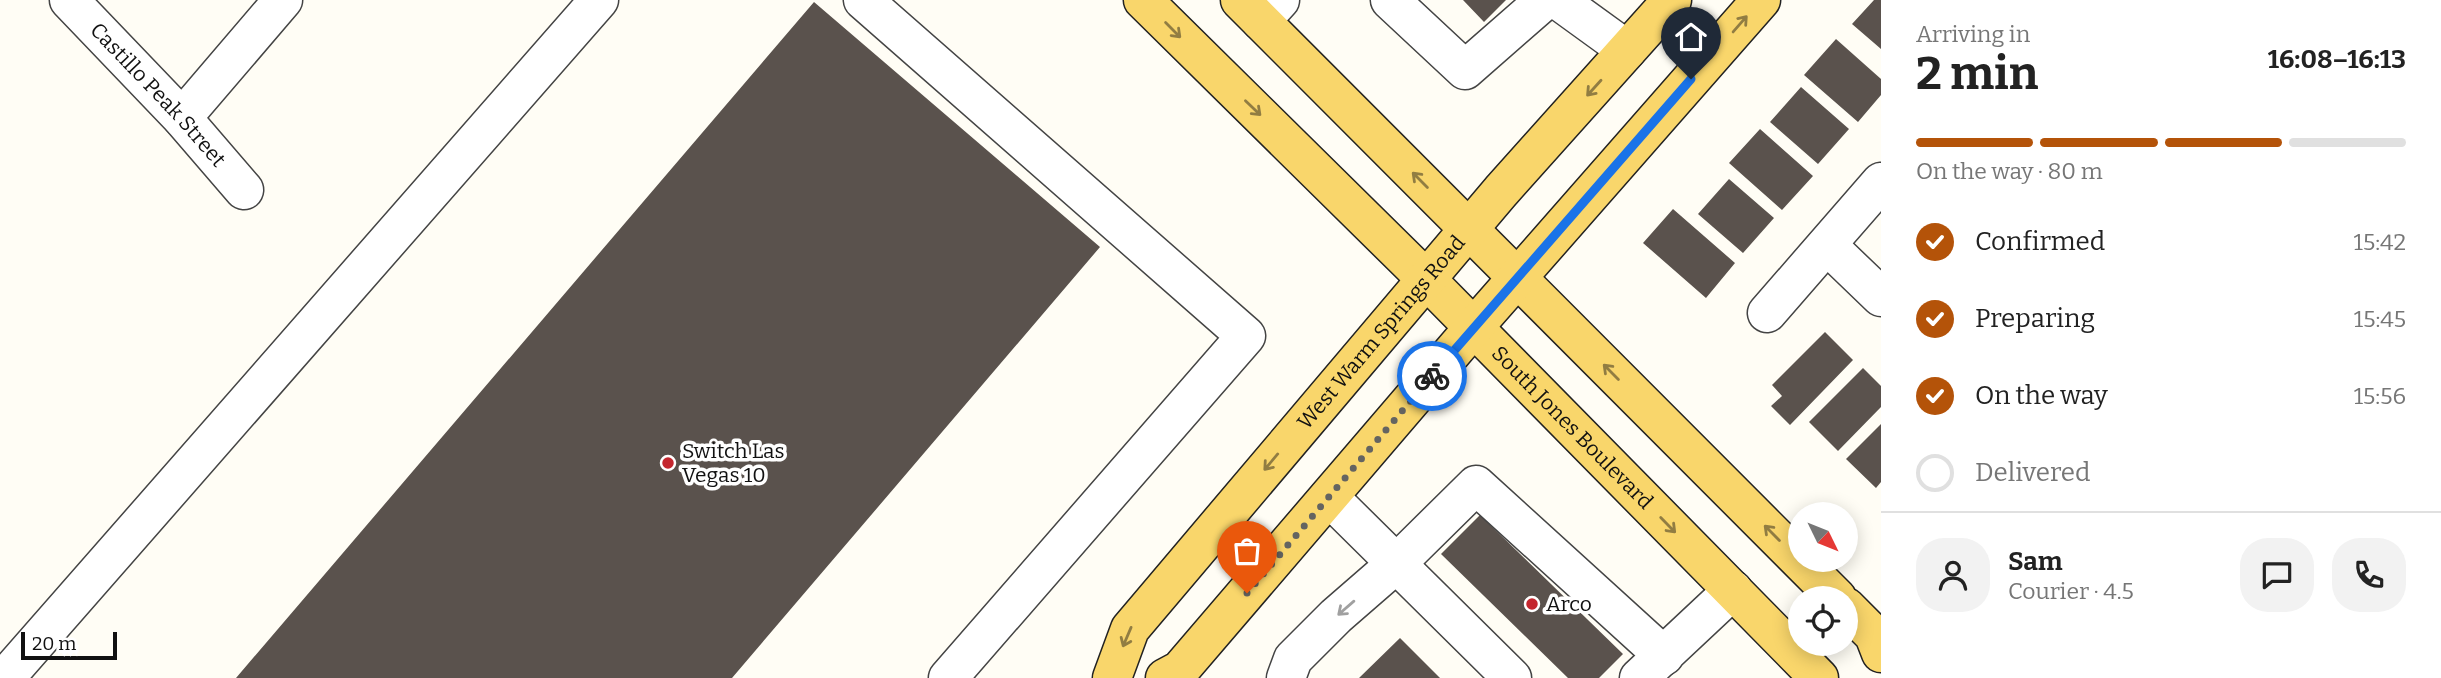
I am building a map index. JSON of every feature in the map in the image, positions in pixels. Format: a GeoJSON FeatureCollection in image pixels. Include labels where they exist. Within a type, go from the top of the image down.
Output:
{"type":"FeatureCollection","features":[{"type":"Feature","properties":{"kind":"main road","name":"South Jones Boulevard"},"geometry":{"type":"LineString","coordinates":[[1143,0],[1474,327],[1819,678]]}},
{"type":"Feature","properties":{"kind":"main road","name":"West Warm Springs Road"},"geometry":{"type":"LineString","coordinates":[[1112,678],[1130,629],[1468,229],[1672,0]]}},
{"type":"Feature","properties":{"kind":"main road"},"geometry":{"type":"LineString","coordinates":[[1165,678],[1180,670],[1474,327],[1761,0]]}},
{"type":"Feature","properties":{"kind":"main road"},"geometry":{"type":"LineString","coordinates":[[1260,7],[1468,229],[1825,586]]}},
{"type":"Feature","properties":{"kind":"main road"},"geometry":{"type":"LineString","coordinates":[[1858,619],[1874,635],[1881,653]]}},
{"type":"Feature","properties":{"kind":"street","name":"Castillo Peak Street"},"geometry":{"type":"LineString","coordinates":[[69,0],[183,118],[244,190]]}},
{"type":"Feature","properties":{"kind":"street"},"geometry":{"type":"LineString","coordinates":[[183,118],[283,0]]}},
{"type":"Feature","properties":{"kind":"street"},"geometry":{"type":"LineString","coordinates":[[5,678],[599,0]]}},
{"type":"Feature","properties":{"kind":"street"},"geometry":{"type":"LineString","coordinates":[[863,0],[1246,336],[948,678]]}},
{"type":"Feature","properties":{"kind":"street"},"geometry":{"type":"LineString","coordinates":[[1390,0],[1465,70],[1545,0]]}},
{"type":"Feature","properties":{"kind":"street"},"geometry":{"type":"LineString","coordinates":[[1558,0],[1627,50]]}},
{"type":"Feature","properties":{"kind":"street"},"geometry":{"type":"LineString","coordinates":[[1767,313],[1881,182]]}},
{"type":"Feature","properties":{"kind":"street"},"geometry":{"type":"LineString","coordinates":[[1827,244],[1881,297]]}},
{"type":"Feature","properties":{"kind":"street"},"geometry":{"type":"LineString","coordinates":[[1286,678],[1293,659],[1476,485],[1653,670],[1733,590]]}},
{"type":"Feature","properties":{"kind":"street"},"geometry":{"type":"LineString","coordinates":[[1329,497],[1513,678]]}},
{"type":"Feature","properties":{"kind":"building"},"geometry":{"type":"Polygon","coordinates":[[[1463,0],[1506,0],[1484,22],[1463,0]]]}},
{"type":"Feature","properties":{"kind":"building"},"geometry":{"type":"Polygon","coordinates":[[[1874,0],[1881,0],[1881,49],[1852,24],[1874,0]]]}},
{"type":"Feature","properties":{"kind":"building","name":"Switch Las Vegas 10"},"geometry":{"type":"Polygon","coordinates":[[[814,2],[1100,247],[732,678],[236,678],[814,2]]]}},
{"type":"Feature","properties":{"kind":"building"},"geometry":{"type":"Polygon","coordinates":[[[1836,39],[1881,79],[1881,95],[1858,122],[1804,75],[1836,39]]]}},
{"type":"Feature","properties":{"kind":"building"},"geometry":{"type":"Polygon","coordinates":[[[1801,87],[1849,129],[1818,164],[1770,122],[1801,87]]]}},
{"type":"Feature","properties":{"kind":"building"},"geometry":{"type":"Polygon","coordinates":[[[1760,129],[1813,176],[1782,210],[1729,163],[1760,129]]]}},
{"type":"Feature","properties":{"kind":"building"},"geometry":{"type":"Polygon","coordinates":[[[1729,179],[1774,218],[1743,253],[1698,214],[1729,179]]]}},
{"type":"Feature","properties":{"kind":"building"},"geometry":{"type":"Polygon","coordinates":[[[1673,209],[1735,263],[1706,298],[1643,243],[1673,209]]]}},
{"type":"Feature","properties":{"kind":"building"},"geometry":{"type":"Polygon","coordinates":[[[1825,332],[1853,360],[1790,425],[1771,406],[1782,396],[1772,385],[1825,332]]]}},
{"type":"Feature","properties":{"kind":"building"},"geometry":{"type":"Polygon","coordinates":[[[1863,368],[1881,386],[1881,407],[1838,451],[1809,422],[1863,368]]]}},
{"type":"Feature","properties":{"kind":"building"},"geometry":{"type":"Polygon","coordinates":[[[1881,424],[1881,482],[1876,488],[1846,459],[1881,424]]]}},
{"type":"Feature","properties":{"kind":"building","name":"Arco"},"geometry":{"type":"Polygon","coordinates":[[[1480,515],[1623,654],[1599,678],[1568,678],[1441,554],[1480,515]]]}},
{"type":"Feature","properties":{"kind":"building"},"geometry":{"type":"Polygon","coordinates":[[[1400,638],[1440,678],[1359,678],[1400,638]]]}},
{"type":"Feature","properties":{"kind":"way so far"},"geometry":{"type":"LineString","coordinates":[[1247,593],[1432,376]]}},
{"type":"Feature","properties":{"kind":"place","name":"Switch Las Vegas 10"},"geometry":{"type":"Point","coordinates":[668,463]}},
{"type":"Feature","properties":{"kind":"place","name":"Arco"},"geometry":{"type":"Point","coordinates":[1532,604]}},
{"type":"Feature","properties":{"kind":"route"},"geometry":{"type":"LineString","coordinates":[[1432,376],[1691,79]]}}]}
